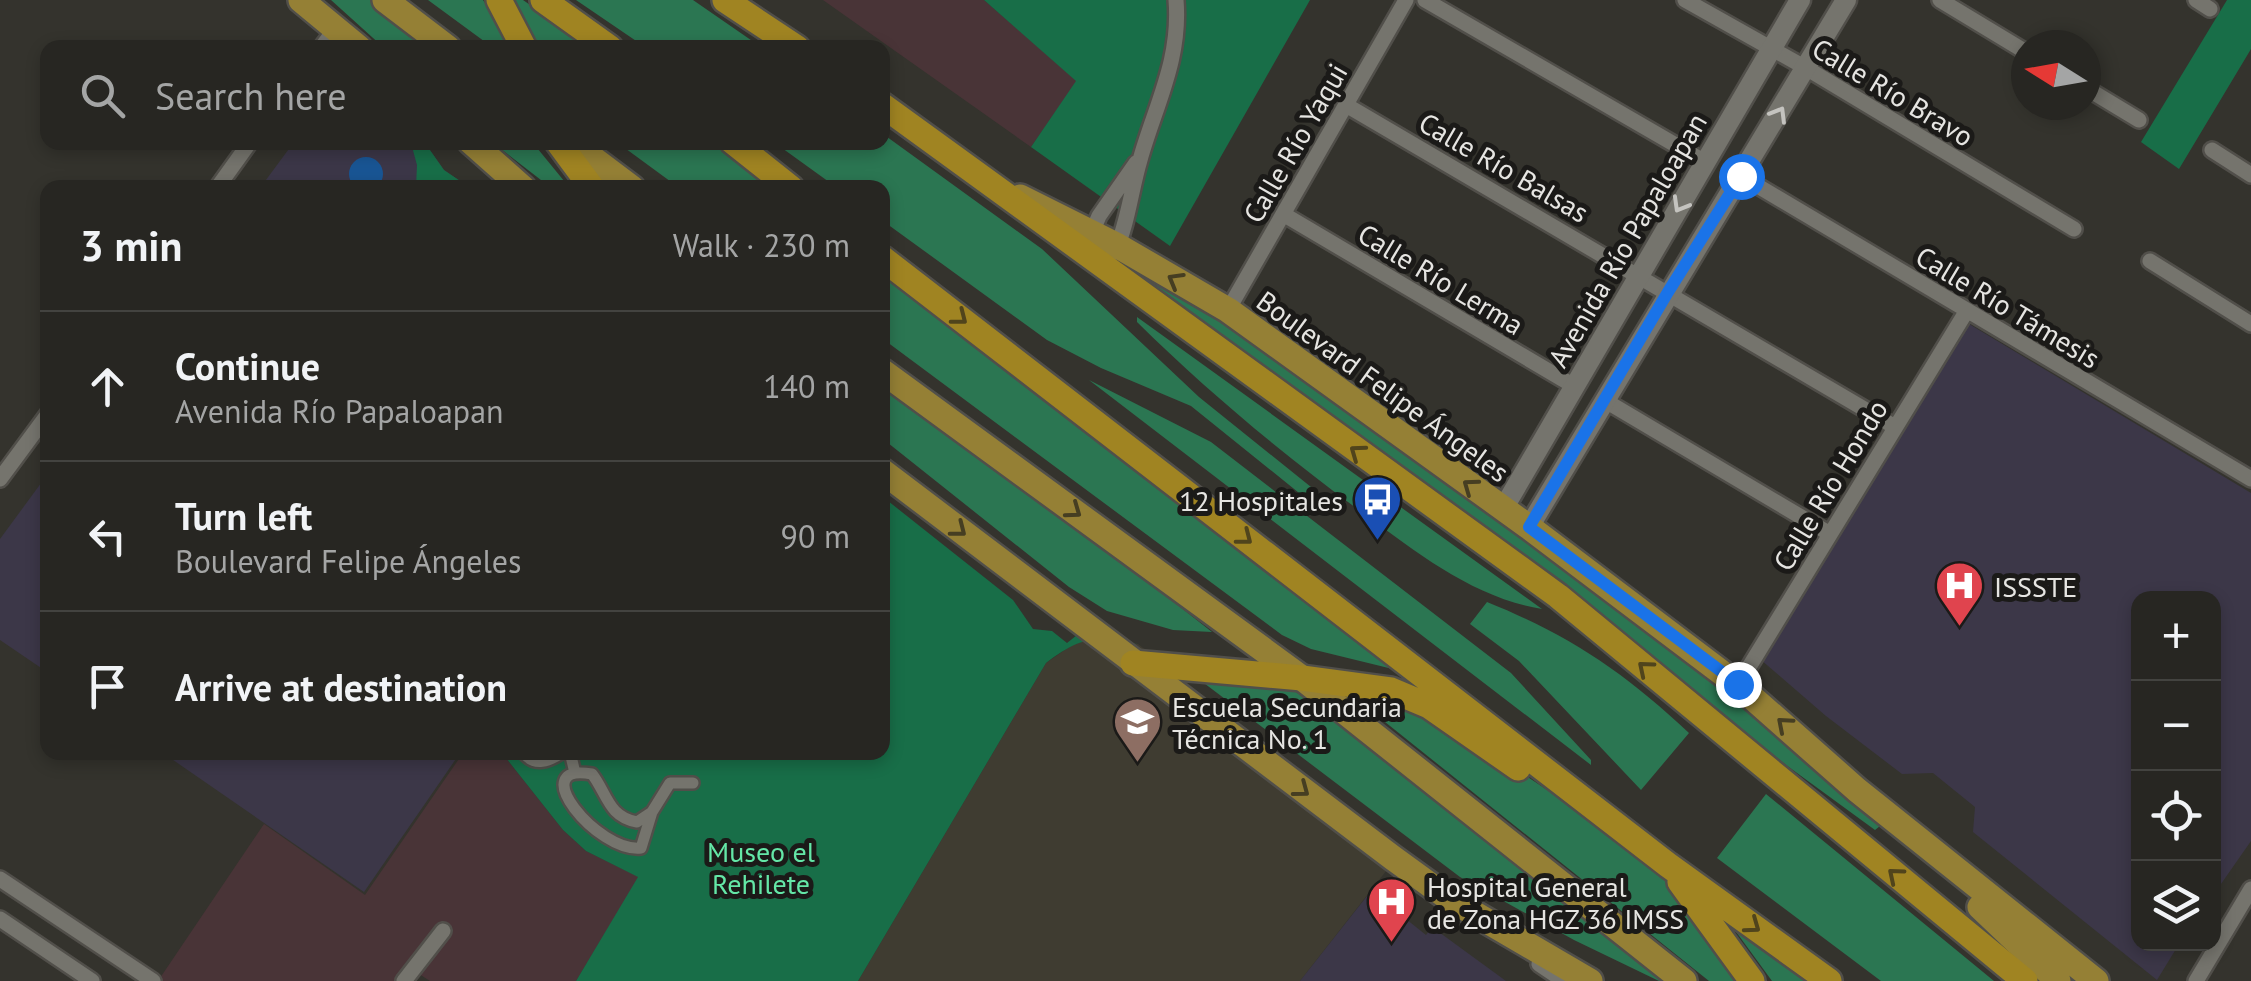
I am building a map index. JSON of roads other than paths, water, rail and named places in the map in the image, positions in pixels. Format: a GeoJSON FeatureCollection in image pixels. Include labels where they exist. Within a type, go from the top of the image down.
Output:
{"type":"FeatureCollection","features":[{"type":"Feature","properties":{"kind":"highway"},"geometry":{"type":"LineString","coordinates":[[499,0],[520,40]]}},
{"type":"Feature","properties":{"kind":"highway"},"geometry":{"type":"LineString","coordinates":[[542,0],[599,40]]}},
{"type":"Feature","properties":{"kind":"highway"},"geometry":{"type":"LineString","coordinates":[[725,0],[785,40]]}},
{"type":"Feature","properties":{"kind":"highway","name":"Boulevard Felipe Ángeles"},"geometry":{"type":"LineString","coordinates":[[890,111],[985,178],[1112,257],[1558,596],[1947,918],[2041,976]]}},
{"type":"Feature","properties":{"kind":"highway"},"geometry":{"type":"LineString","coordinates":[[564,150],[586,180]]}},
{"type":"Feature","properties":{"kind":"highway"},"geometry":{"type":"LineString","coordinates":[[743,150],[781,180]]}},
{"type":"Feature","properties":{"kind":"highway"},"geometry":{"type":"LineString","coordinates":[[890,264],[1668,865],[1829,981]]}},
{"type":"Feature","properties":{"kind":"highway"},"geometry":{"type":"LineString","coordinates":[[1133,663],[1391,690],[1429,706],[1523,772],[1590,803]]}},
{"type":"Feature","properties":{"kind":"highway"},"geometry":{"type":"LineString","coordinates":[[1668,865],[1752,981]]}},
{"type":"Feature","properties":{"kind":"main road"},"geometry":{"type":"LineString","coordinates":[[301,0],[329,38]]}},
{"type":"Feature","properties":{"kind":"main road"},"geometry":{"type":"LineString","coordinates":[[384,0],[437,40]]}},
{"type":"Feature","properties":{"kind":"main road"},"geometry":{"type":"LineString","coordinates":[[480,150],[515,180]]}},
{"type":"Feature","properties":{"kind":"main road"},"geometry":{"type":"LineString","coordinates":[[582,150],[621,180]]}},
{"type":"Feature","properties":{"kind":"main road","name":"Boulevard Felipe Ángeles"},"geometry":{"type":"LineString","coordinates":[[1112,257],[1228,310],[1529,527],[1738,684],[1857,790],[2096,981]]}},
{"type":"Feature","properties":{"kind":"main road"},"geometry":{"type":"LineString","coordinates":[[890,376],[1302,678],[1684,981]]}},
{"type":"Feature","properties":{"kind":"main road"},"geometry":{"type":"LineString","coordinates":[[890,476],[1451,900],[1580,980]]}},
{"type":"Feature","properties":{"kind":"main road"},"geometry":{"type":"LineString","coordinates":[[1857,790],[2016,942],[2041,976]]}},
{"type":"Feature","properties":{"kind":"main road"},"geometry":{"type":"LineString","coordinates":[[1947,918],[1966,924],[1988,941],[2000,945],[2016,942]]}},
{"type":"Feature","properties":{"kind":"street","name":"Calle Río Yaqui"},"geometry":{"type":"LineString","coordinates":[[1228,310],[1406,0]]}},
{"type":"Feature","properties":{"kind":"street"},"geometry":{"type":"LineString","coordinates":[[1424,0],[1705,162]]}},
{"type":"Feature","properties":{"kind":"street","name":"Calle Río Bravo"},"geometry":{"type":"LineString","coordinates":[[1685,0],[2074,229]]}},
{"type":"Feature","properties":{"kind":"street","name":"Avenida Río Papaloapan"},"geometry":{"type":"LineString","coordinates":[[1503,509],[1800,0]]}},
{"type":"Feature","properties":{"kind":"street"},"geometry":{"type":"LineString","coordinates":[[1529,527],[1846,0]]}},
{"type":"Feature","properties":{"kind":"street"},"geometry":{"type":"LineString","coordinates":[[1940,0],[2011,43]]}},
{"type":"Feature","properties":{"kind":"street"},"geometry":{"type":"LineString","coordinates":[[1112,257],[1141,156],[1163,97],[1178,1]]}},
{"type":"Feature","properties":{"kind":"street"},"geometry":{"type":"LineString","coordinates":[[2101,97],[2140,120]]}},
{"type":"Feature","properties":{"kind":"street","name":"Calle Río Balsas"},"geometry":{"type":"LineString","coordinates":[[1346,105],[1894,427]]}},
{"type":"Feature","properties":{"kind":"street"},"geometry":{"type":"LineString","coordinates":[[223,180],[244,150]]}},
{"type":"Feature","properties":{"kind":"street"},"geometry":{"type":"LineString","coordinates":[[2212,150],[2251,175]]}},
{"type":"Feature","properties":{"kind":"street"},"geometry":{"type":"LineString","coordinates":[[1088,242],[1141,156]]}},
{"type":"Feature","properties":{"kind":"street","name":"Calle Río Támesis"},"geometry":{"type":"LineString","coordinates":[[1741,176],[2251,479]]}},
{"type":"Feature","properties":{"kind":"street","name":"Calle Río Lerma"},"geometry":{"type":"LineString","coordinates":[[1284,214],[1574,386]]}},
{"type":"Feature","properties":{"kind":"street"},"geometry":{"type":"LineString","coordinates":[[2150,262],[2251,324]]}},
{"type":"Feature","properties":{"kind":"street","name":"Calle Río Hondo"},"geometry":{"type":"LineString","coordinates":[[1738,684],[1966,312]]}},
{"type":"Feature","properties":{"kind":"street"},"geometry":{"type":"LineString","coordinates":[[1604,400],[1830,534]]}},
{"type":"Feature","properties":{"kind":"street"},"geometry":{"type":"LineString","coordinates":[[0,478],[40,425]]}},
{"type":"Feature","properties":{"kind":"street"},"geometry":{"type":"LineString","coordinates":[[570,760],[575,772]]}},
{"type":"Feature","properties":{"kind":"street"},"geometry":{"type":"LineString","coordinates":[[655,819],[628,820],[610,808],[592,774],[575,772],[566,778],[566,798],[575,812],[603,835],[625,847],[641,848],[655,819],[670,783],[693,783]]}},
{"type":"Feature","properties":{"kind":"street"},"geometry":{"type":"LineString","coordinates":[[0,879],[153,981]]}},
{"type":"Feature","properties":{"kind":"street"},"geometry":{"type":"LineString","coordinates":[[2196,981],[2251,889]]}},
{"type":"Feature","properties":{"kind":"street"},"geometry":{"type":"LineString","coordinates":[[0,919],[92,981]]}},
{"type":"Feature","properties":{"kind":"street"},"geometry":{"type":"LineString","coordinates":[[404,981],[442,932]]}},
{"type":"Feature","properties":{"kind":"water"},"geometry":{"type":"Polygon","coordinates":[[[366,157],[378,162],[381,180],[351,180],[349,174],[354,162],[366,157]]]}},
{"type":"Feature","properties":{"kind":"place","name":"12 Hospitales"},"geometry":{"type":"Point","coordinates":[1378,542]}},
{"type":"Feature","properties":{"kind":"place","name":"ISSSTE"},"geometry":{"type":"Point","coordinates":[1959,628]}},
{"type":"Feature","properties":{"kind":"place","name":"Escuela Secundaria Técnica No. 1"},"geometry":{"type":"Point","coordinates":[1137,764]}},
{"type":"Feature","properties":{"kind":"place","name":"Hospital General de Zona HGZ 36 IMSS"},"geometry":{"type":"Point","coordinates":[1392,944]}},
{"type":"Feature","properties":{"kind":"park label","name":"Museo el Rehilete"},"geometry":{"type":"Point","coordinates":[761,867]}}]}
